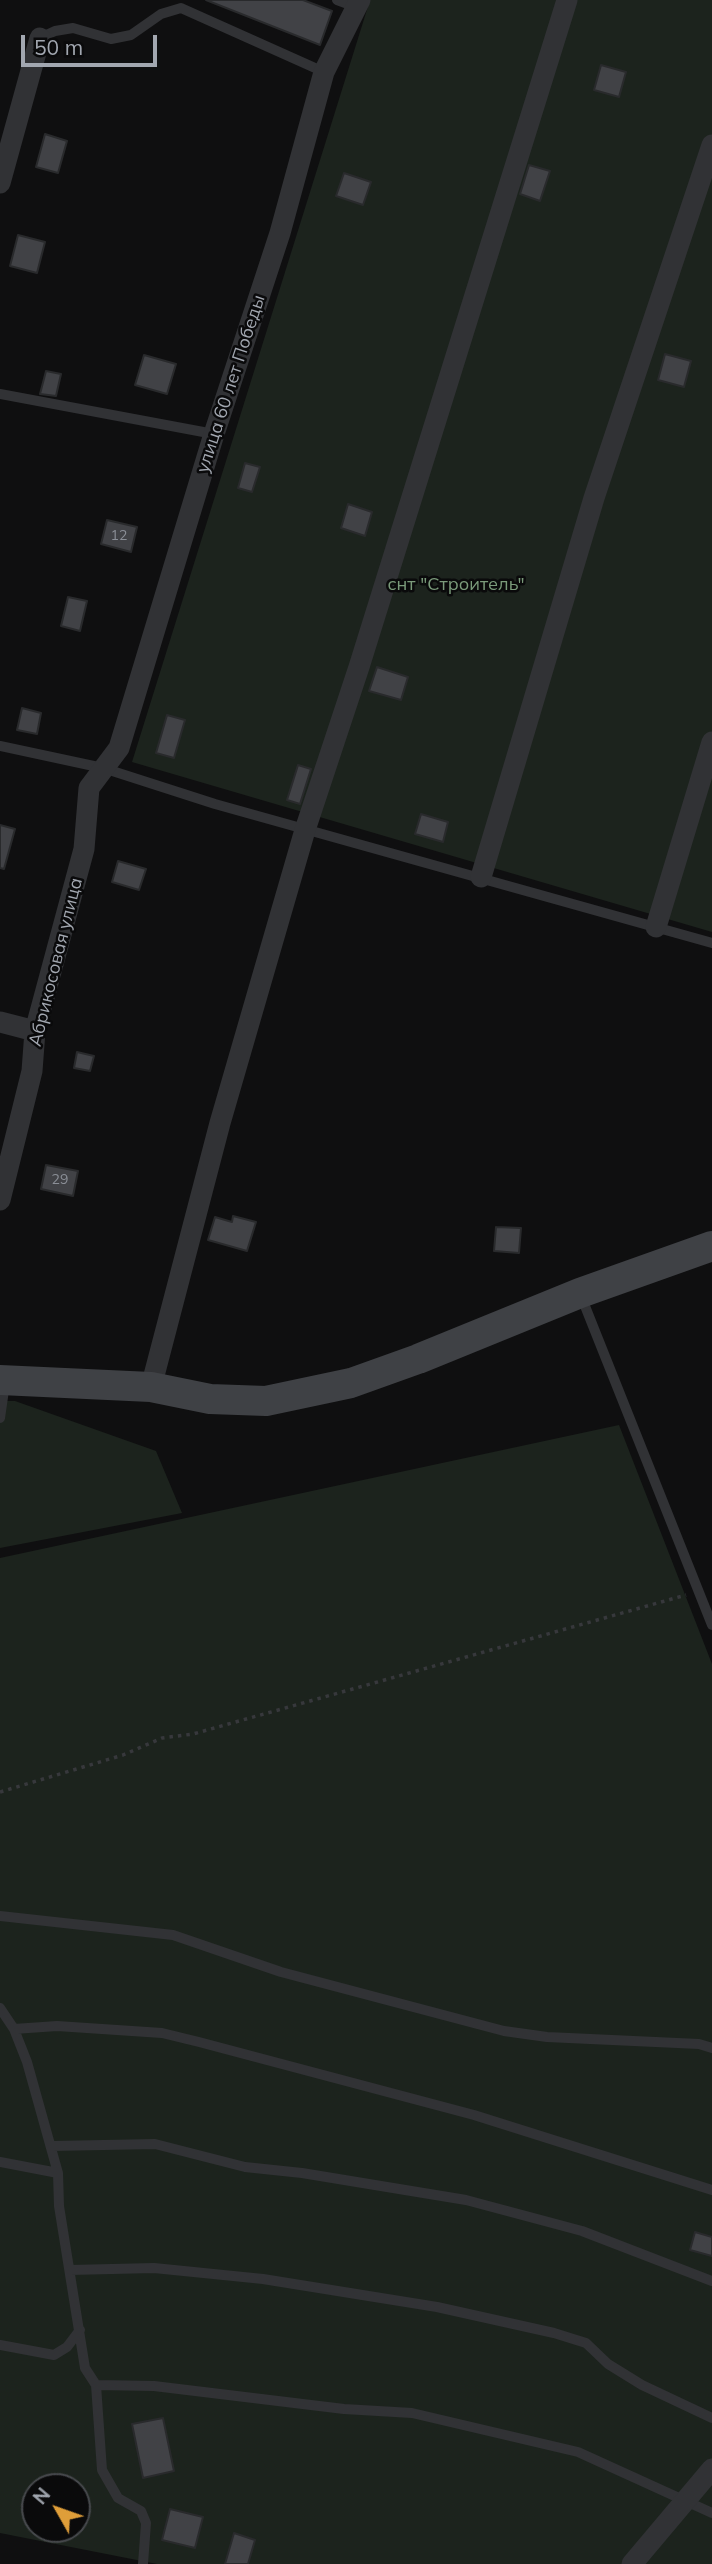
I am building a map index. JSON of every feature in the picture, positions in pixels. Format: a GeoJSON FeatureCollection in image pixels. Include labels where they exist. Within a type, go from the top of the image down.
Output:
{"type":"FeatureCollection","features":[{"type":"Feature","properties":{"kind":"street"},"geometry":{"type":"LineString","coordinates":[[151,1387],[220,1123],[305,830],[359,667],[567,0]]}},
{"type":"Feature","properties":{"kind":"street","name":"улица 60 лет Победы"},"geometry":{"type":"LineString","coordinates":[[103,768],[118,748],[214,434],[280,233],[324,72],[351,2]]}},
{"type":"Feature","properties":{"kind":"street"},"geometry":{"type":"LineString","coordinates":[[0,184],[40,38]]}},
{"type":"Feature","properties":{"kind":"street"},"geometry":{"type":"LineString","coordinates":[[481,877],[594,498],[712,145]]}},
{"type":"Feature","properties":{"kind":"street"},"geometry":{"type":"LineString","coordinates":[[656,927],[712,741]]}},
{"type":"Feature","properties":{"kind":"street","name":"Абрикосовая улица"},"geometry":{"type":"LineString","coordinates":[[0,1200],[32,1071],[35,1031],[84,849],[89,788],[103,768]]}},
{"type":"Feature","properties":{"kind":"street"},"geometry":{"type":"LineString","coordinates":[[0,1022],[35,1031]]}},
{"type":"Feature","properties":{"kind":"street"},"geometry":{"type":"LineString","coordinates":[[2,1380],[151,1387],[210,1399],[266,1401],[351,1383],[418,1359],[580,1293],[712,1246]]}},
{"type":"Feature","properties":{"kind":"street"},"geometry":{"type":"LineString","coordinates":[[632,2564],[712,2469]]}},
{"type":"Feature","properties":{"kind":"lane"},"geometry":{"type":"LineString","coordinates":[[40,38],[55,31],[73,28],[111,39],[131,35],[161,14],[181,8],[324,72]]}},
{"type":"Feature","properties":{"kind":"lane"},"geometry":{"type":"LineString","coordinates":[[0,394],[214,434]]}},
{"type":"Feature","properties":{"kind":"lane"},"geometry":{"type":"LineString","coordinates":[[0,746],[103,768],[305,830],[712,943]]}},
{"type":"Feature","properties":{"kind":"lane"},"geometry":{"type":"LineString","coordinates":[[580,1293],[712,1625]]}},
{"type":"Feature","properties":{"kind":"lane"},"geometry":{"type":"LineString","coordinates":[[0,1418],[2,1380]]}},
{"type":"Feature","properties":{"kind":"lane"},"geometry":{"type":"LineString","coordinates":[[0,1916],[173,1935],[281,1972],[504,2031],[547,2036],[699,2044],[712,2048]]}},
{"type":"Feature","properties":{"kind":"lane"},"geometry":{"type":"LineString","coordinates":[[0,2008],[14,2029],[40,2102],[58,2173],[59,2206],[85,2368],[96,2385],[102,2470],[118,2498],[141,2511],[146,2523],[143,2564]]}},
{"type":"Feature","properties":{"kind":"lane"},"geometry":{"type":"LineString","coordinates":[[14,2029],[57,2026],[162,2033],[474,2115],[712,2190]]}},
{"type":"Feature","properties":{"kind":"lane"},"geometry":{"type":"LineString","coordinates":[[51,2146],[155,2144],[245,2167],[302,2173],[466,2200],[582,2231],[712,2281]]}},
{"type":"Feature","properties":{"kind":"lane"},"geometry":{"type":"LineString","coordinates":[[0,2162],[58,2173]]}},
{"type":"Feature","properties":{"kind":"lane"},"geometry":{"type":"LineString","coordinates":[[70,2270],[154,2268],[263,2279],[437,2307],[554,2333],[586,2343],[608,2364],[642,2385],[712,2418]]}},
{"type":"Feature","properties":{"kind":"lane"},"geometry":{"type":"LineString","coordinates":[[0,2345],[54,2356],[67,2347],[80,2330]]}},
{"type":"Feature","properties":{"kind":"lane"},"geometry":{"type":"LineString","coordinates":[[96,2385],[154,2386],[344,2409],[412,2413],[578,2452],[712,2513]]}},
{"type":"Feature","properties":{"kind":"path"},"geometry":{"type":"LineString","coordinates":[[0,1793],[123,1755],[162,1738],[193,1734],[698,1591]]}},
{"type":"Feature","properties":{"kind":"green space","name":"снт \"Строитель\""},"geometry":{"type":"Polygon","coordinates":[[[370,0],[712,0],[712,932],[132,762],[370,0]]]}},
{"type":"Feature","properties":{"kind":"green space"},"geometry":{"type":"Polygon","coordinates":[[[0,1401],[15,1401],[156,1451],[182,1513],[0,1548],[0,1401]]]}},
{"type":"Feature","properties":{"kind":"green space"},"geometry":{"type":"Polygon","coordinates":[[[619,1425],[712,1664],[712,2564],[157,2564],[51,2543],[91,2543],[91,2473],[21,2473],[21,2537],[0,2533],[0,1558],[619,1425]]]}},
{"type":"Feature","properties":{"kind":"building"},"geometry":{"type":"Polygon","coordinates":[[[206,0],[303,0],[332,11],[320,45],[206,0]]]}},
{"type":"Feature","properties":{"kind":"building"},"geometry":{"type":"Polygon","coordinates":[[[601,65],[626,72],[619,97],[594,90],[601,65]]]}},
{"type":"Feature","properties":{"kind":"building"},"geometry":{"type":"Polygon","coordinates":[[[45,134],[67,141],[58,173],[36,167],[45,134]]]}},
{"type":"Feature","properties":{"kind":"building"},"geometry":{"type":"Polygon","coordinates":[[[529,165],[550,171],[540,201],[520,194],[529,165]]]}},
{"type":"Feature","properties":{"kind":"building"},"geometry":{"type":"Polygon","coordinates":[[[344,173],[371,182],[363,205],[336,196],[344,173]]]}},
{"type":"Feature","properties":{"kind":"building"},"geometry":{"type":"Polygon","coordinates":[[[18,235],[45,242],[37,273],[10,266],[18,235]]]}},
{"type":"Feature","properties":{"kind":"building"},"geometry":{"type":"Polygon","coordinates":[[[665,354],[691,361],[684,387],[658,380],[665,354]]]}},
{"type":"Feature","properties":{"kind":"building"},"geometry":{"type":"Polygon","coordinates":[[[144,355],[176,364],[167,394],[135,385],[144,355]]]}},
{"type":"Feature","properties":{"kind":"building"},"geometry":{"type":"Polygon","coordinates":[[[46,371],[61,374],[56,396],[40,394],[46,371]]]}},
{"type":"Feature","properties":{"kind":"building"},"geometry":{"type":"Polygon","coordinates":[[[245,463],[260,467],[252,492],[238,488],[245,463]]]}},
{"type":"Feature","properties":{"kind":"building"},"geometry":{"type":"Polygon","coordinates":[[[348,504],[372,512],[365,536],[341,528],[348,504]]]}},
{"type":"Feature","properties":{"kind":"building"},"geometry":{"type":"Polygon","coordinates":[[[107,520],[137,527],[131,552],[101,544],[107,520]]]}},
{"type":"Feature","properties":{"kind":"building"},"geometry":{"type":"Polygon","coordinates":[[[68,597],[87,601],[80,631],[61,626],[68,597]]]}},
{"type":"Feature","properties":{"kind":"building"},"geometry":{"type":"Polygon","coordinates":[[[377,667],[408,677],[401,700],[369,691],[377,667]]]}},
{"type":"Feature","properties":{"kind":"building"},"geometry":{"type":"Polygon","coordinates":[[[22,708],[41,713],[37,734],[17,730],[22,708]]]}},
{"type":"Feature","properties":{"kind":"building"},"geometry":{"type":"Polygon","coordinates":[[[167,715],[185,720],[174,758],[156,753],[167,715]]]}},
{"type":"Feature","properties":{"kind":"building"},"geometry":{"type":"Polygon","coordinates":[[[298,765],[311,769],[300,804],[287,800],[298,765]]]}},
{"type":"Feature","properties":{"kind":"building"},"geometry":{"type":"Polygon","coordinates":[[[421,814],[448,822],[443,842],[415,834],[421,814]]]}},
{"type":"Feature","properties":{"kind":"building"},"geometry":{"type":"Polygon","coordinates":[[[0,825],[15,829],[4,869],[0,868],[0,825]]]}},
{"type":"Feature","properties":{"kind":"building"},"geometry":{"type":"Polygon","coordinates":[[[118,861],[146,869],[139,890],[112,882],[118,861]]]}},
{"type":"Feature","properties":{"kind":"building"},"geometry":{"type":"Polygon","coordinates":[[[77,1052],[94,1056],[90,1071],[74,1068],[77,1052]]]}},
{"type":"Feature","properties":{"kind":"building"},"geometry":{"type":"Polygon","coordinates":[[[46,1165],[78,1171],[73,1196],[41,1189],[46,1165]]]}},
{"type":"Feature","properties":{"kind":"building"},"geometry":{"type":"Polygon","coordinates":[[[233,1216],[256,1222],[247,1251],[208,1240],[215,1217],[232,1222],[233,1216]]]}},
{"type":"Feature","properties":{"kind":"building"},"geometry":{"type":"Polygon","coordinates":[[[496,1227],[521,1228],[519,1253],[494,1251],[496,1227]]]}},
{"type":"Feature","properties":{"kind":"building"},"geometry":{"type":"Polygon","coordinates":[[[695,2232],[712,2237],[712,2256],[690,2250],[695,2232]]]}},
{"type":"Feature","properties":{"kind":"building"},"geometry":{"type":"Polygon","coordinates":[[[163,2418],[174,2471],[143,2478],[132,2424],[163,2418]]]}},
{"type":"Feature","properties":{"kind":"building"},"geometry":{"type":"Polygon","coordinates":[[[170,2509],[203,2517],[195,2548],[162,2540],[170,2509]]]}},
{"type":"Feature","properties":{"kind":"building"},"geometry":{"type":"Polygon","coordinates":[[[234,2533],[255,2540],[248,2564],[225,2564],[234,2533]]]}}]}
